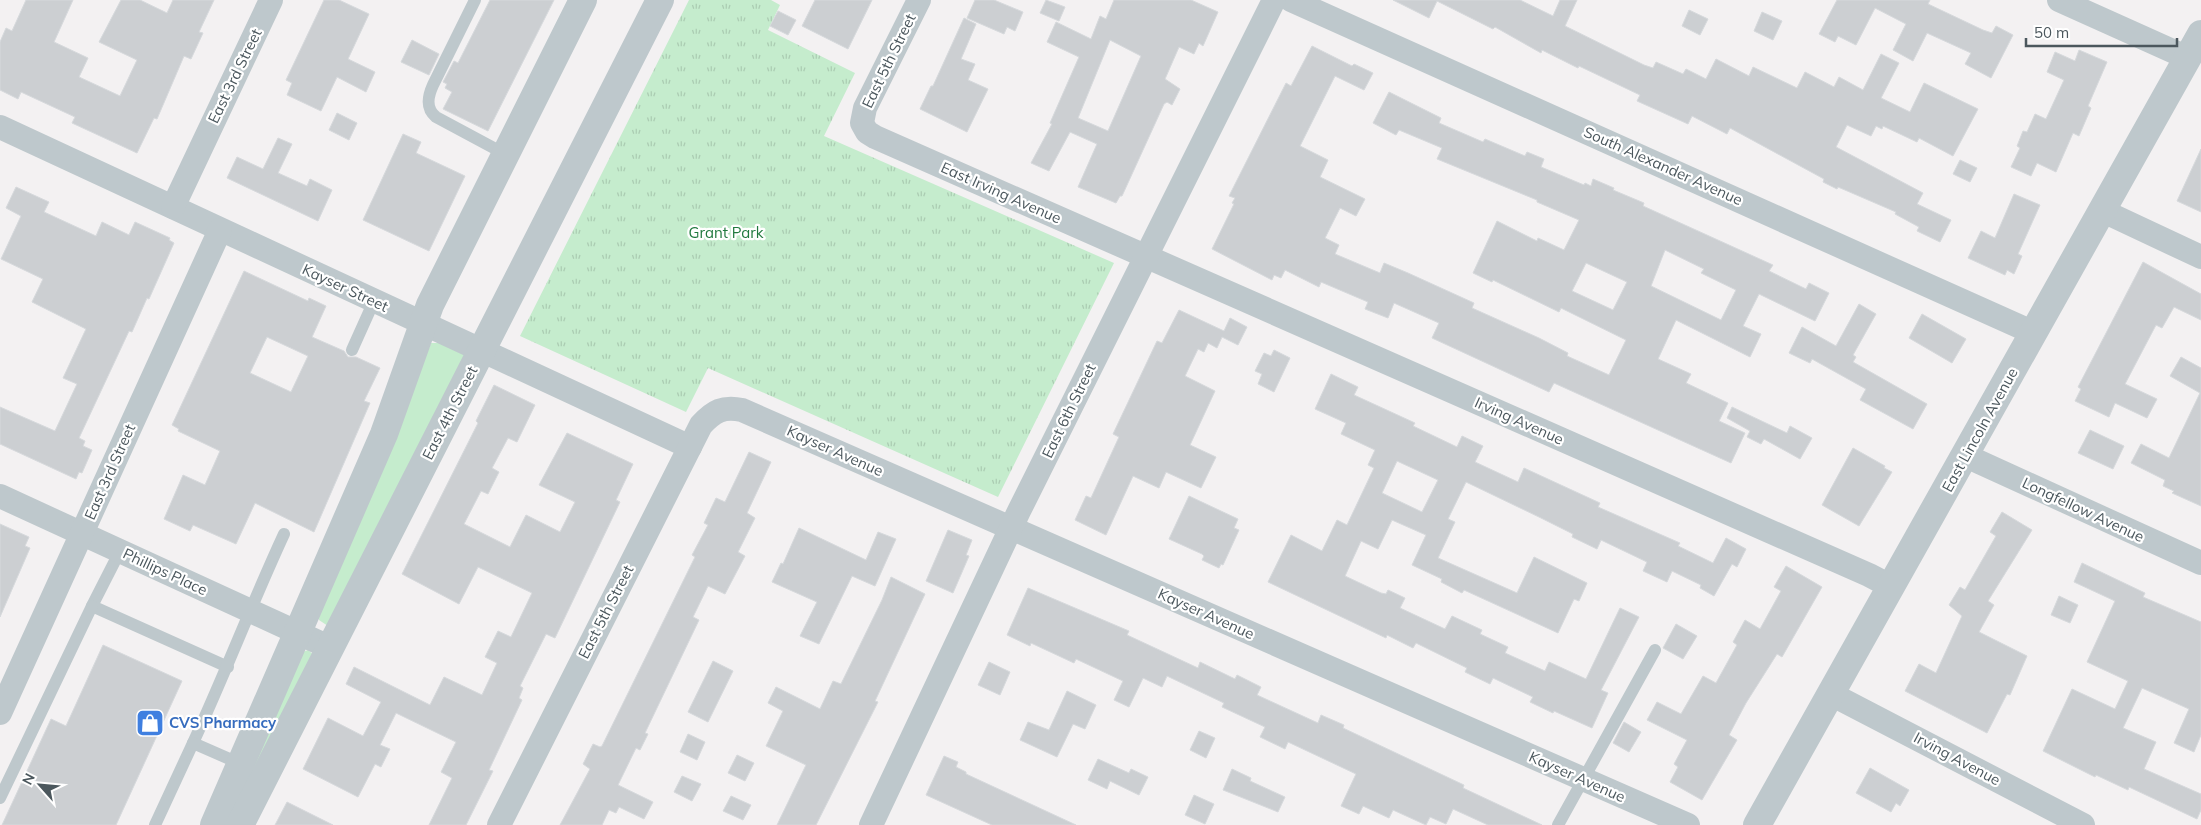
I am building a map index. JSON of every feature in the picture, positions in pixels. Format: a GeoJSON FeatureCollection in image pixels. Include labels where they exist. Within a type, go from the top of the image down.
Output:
{"type":"FeatureCollection","features":[{"type":"Feature","properties":{"kind":"street","name":"East 3rd Street"},"geometry":{"type":"LineString","coordinates":[[172,207],[271,0]]}},
{"type":"Feature","properties":{"kind":"street"},"geometry":{"type":"LineString","coordinates":[[214,825],[384,434],[440,284],[583,0]]}},
{"type":"Feature","properties":{"kind":"street","name":"East 4th Street"},"geometry":{"type":"LineString","coordinates":[[240,825],[660,0]]}},
{"type":"Feature","properties":{"kind":"street","name":"East 5th Street"},"geometry":{"type":"LineString","coordinates":[[862,123],[865,108],[919,0]]}},
{"type":"Feature","properties":{"kind":"street","name":"East 6th Street"},"geometry":{"type":"LineString","coordinates":[[871,825],[1012,529],[1274,0]]}},
{"type":"Feature","properties":{"kind":"street","name":"South Alexander Avenue"},"geometry":{"type":"LineString","coordinates":[[1291,0],[2034,333]]}},
{"type":"Feature","properties":{"kind":"street"},"geometry":{"type":"LineString","coordinates":[[2059,0],[2188,58]]}},
{"type":"Feature","properties":{"kind":"street","name":"East Lincoln Avenue"},"geometry":{"type":"LineString","coordinates":[[1757,825],[1966,456],[2201,34]]}},
{"type":"Feature","properties":{"kind":"street","name":"East Irving Avenue"},"geometry":{"type":"LineString","coordinates":[[862,123],[867,132],[875,137],[1146,256]]}},
{"type":"Feature","properties":{"kind":"street","name":"Kayser Street"},"geometry":{"type":"LineString","coordinates":[[0,127],[690,447]]}},
{"type":"Feature","properties":{"kind":"street"},"geometry":{"type":"LineString","coordinates":[[2103,211],[2201,257]]}},
{"type":"Feature","properties":{"kind":"street","name":"East 3rd Street"},"geometry":{"type":"LineString","coordinates":[[0,713],[220,230]]}},
{"type":"Feature","properties":{"kind":"street","name":"Irving Avenue"},"geometry":{"type":"LineString","coordinates":[[1146,256],[1869,575],[1892,587]]}},
{"type":"Feature","properties":{"kind":"street","name":"East 5th Street"},"geometry":{"type":"LineString","coordinates":[[499,825],[701,425],[716,411],[723,408]]}},
{"type":"Feature","properties":{"kind":"street","name":"Kayser Avenue"},"geometry":{"type":"LineString","coordinates":[[723,408],[742,410],[1688,825]]}},
{"type":"Feature","properties":{"kind":"street","name":"Longfellow Avenue"},"geometry":{"type":"LineString","coordinates":[[1966,456],[2201,563]]}},
{"type":"Feature","properties":{"kind":"street","name":"Phillips Place"},"geometry":{"type":"LineString","coordinates":[[0,496],[249,612],[299,632],[331,648]]}},
{"type":"Feature","properties":{"kind":"street","name":"Irving Avenue"},"geometry":{"type":"LineString","coordinates":[[1831,694],[2083,825]]}},
{"type":"Feature","properties":{"kind":"lane"},"geometry":{"type":"LineString","coordinates":[[475,0],[432,85],[429,93],[429,108],[436,117],[506,154]]}},
{"type":"Feature","properties":{"kind":"lane"},"geometry":{"type":"LineString","coordinates":[[352,350],[374,301]]}},
{"type":"Feature","properties":{"kind":"lane"},"geometry":{"type":"LineString","coordinates":[[156,825],[228,667],[249,612],[284,534]]}},
{"type":"Feature","properties":{"kind":"lane"},"geometry":{"type":"LineString","coordinates":[[0,798],[120,551]]}},
{"type":"Feature","properties":{"kind":"lane"},"geometry":{"type":"LineString","coordinates":[[92,606],[228,667]]}},
{"type":"Feature","properties":{"kind":"lane"},"geometry":{"type":"LineString","coordinates":[[1558,825],[1655,650]]}},
{"type":"Feature","properties":{"kind":"lane"},"geometry":{"type":"LineString","coordinates":[[193,743],[241,764]]}},
{"type":"Feature","properties":{"kind":"green space","name":"Grant Park"},"geometry":{"type":"Polygon","coordinates":[[[689,0],[771,0],[780,5],[768,30],[855,73],[824,136],[1114,263],[998,497],[708,368],[686,412],[520,336],[689,0]]]}},
{"type":"Feature","properties":{"kind":"green space"},"geometry":{"type":"Polygon","coordinates":[[[431,343],[440,343],[466,355],[328,626],[319,620],[319,616],[373,492],[431,343]]]}},
{"type":"Feature","properties":{"kind":"green space"},"geometry":{"type":"Polygon","coordinates":[[[308,650],[315,656],[224,825],[303,652],[308,650]]]}},
{"type":"Feature","properties":{"kind":"building"},"geometry":{"type":"Polygon","coordinates":[[[26,0],[73,0],[54,42],[88,58],[79,77],[120,96],[137,60],[99,42],[121,0],[140,0],[167,13],[173,0],[214,0],[199,32],[203,33],[191,59],[184,56],[157,119],[154,118],[137,153],[72,123],[75,117],[21,92],[18,99],[0,90],[0,42],[6,28],[12,31],[26,0]]]}},
{"type":"Feature","properties":{"kind":"building"},"geometry":{"type":"Polygon","coordinates":[[[324,0],[339,0],[369,14],[348,59],[375,72],[366,92],[337,77],[321,111],[287,95],[292,83],[286,80],[324,0]]]}},
{"type":"Feature","properties":{"kind":"building"},"geometry":{"type":"Polygon","coordinates":[[[490,0],[554,0],[488,131],[443,109],[452,92],[445,88],[447,84],[443,82],[454,61],[458,63],[490,0]]]}},
{"type":"Feature","properties":{"kind":"building"},"geometry":{"type":"Polygon","coordinates":[[[815,0],[872,0],[848,49],[802,26],[815,0]]]}},
{"type":"Feature","properties":{"kind":"building"},"geometry":{"type":"Polygon","coordinates":[[[975,0],[994,0],[1023,12],[1015,31],[1007,27],[1004,34],[967,18],[975,0]]]}},
{"type":"Feature","properties":{"kind":"building"},"geometry":{"type":"Polygon","coordinates":[[[1046,0],[1065,7],[1059,21],[1040,13],[1046,0]]]}},
{"type":"Feature","properties":{"kind":"building"},"geometry":{"type":"Polygon","coordinates":[[[1114,0],[1191,0],[1218,12],[1203,46],[1199,43],[1194,54],[1179,47],[1165,79],[1180,89],[1172,105],[1167,102],[1164,104],[1122,196],[1120,196],[1116,203],[1078,187],[1097,144],[1070,132],[1049,171],[1031,163],[1052,124],[1050,123],[1079,57],[1047,42],[1056,22],[1091,39],[1100,16],[1106,19],[1114,0]],[[1110,40],[1078,118],[1108,131],[1141,56],[1110,40]]]}},
{"type":"Feature","properties":{"kind":"building"},"geometry":{"type":"Polygon","coordinates":[[[1393,0],[1520,0],[1553,16],[1560,0],[1577,0],[1565,26],[1644,65],[1653,68],[1656,62],[1683,74],[1686,69],[1706,79],[1716,59],[1749,76],[1753,67],[1797,88],[1805,72],[1834,87],[1839,77],[1863,90],[1881,54],[1899,63],[1881,98],[1910,112],[1924,83],[1978,109],[1953,156],[1919,138],[1917,142],[1883,126],[1882,129],[1876,126],[1871,136],[1847,125],[1836,147],[1923,193],[1917,204],[1951,220],[1940,242],[1917,231],[1919,227],[1895,214],[1896,212],[1823,182],[1824,179],[1730,128],[1727,134],[1692,116],[1688,124],[1637,101],[1640,95],[1542,50],[1541,53],[1495,27],[1493,29],[1437,1],[1429,18],[1393,0]]]}},
{"type":"Feature","properties":{"kind":"building"},"geometry":{"type":"Polygon","coordinates":[[[1837,0],[1930,0],[1928,4],[1983,30],[1992,33],[1996,26],[2013,35],[1991,78],[1965,64],[1971,53],[1927,33],[1913,61],[1893,50],[1906,24],[1875,8],[1856,45],[1838,36],[1835,42],[1819,34],[1837,0]]]}},
{"type":"Feature","properties":{"kind":"building"},"geometry":{"type":"Polygon","coordinates":[[[1689,10],[1708,19],[1700,35],[1682,26],[1689,10]]]}},
{"type":"Feature","properties":{"kind":"building"},"geometry":{"type":"Polygon","coordinates":[[[778,11],[796,20],[788,35],[770,26],[778,11]]]}},
{"type":"Feature","properties":{"kind":"building"},"geometry":{"type":"Polygon","coordinates":[[[1762,12],[1782,21],[1773,40],[1754,31],[1762,12]]]}},
{"type":"Feature","properties":{"kind":"building"},"geometry":{"type":"Polygon","coordinates":[[[964,18],[976,24],[961,59],[975,64],[968,80],[988,89],[967,132],[920,109],[931,86],[933,86],[964,18]]]}},
{"type":"Feature","properties":{"kind":"building"},"geometry":{"type":"Polygon","coordinates":[[[412,40],[439,54],[429,75],[401,62],[412,40]]]}},
{"type":"Feature","properties":{"kind":"building"},"geometry":{"type":"Polygon","coordinates":[[[1312,46],[1352,66],[1354,64],[1373,73],[1364,90],[1335,76],[1300,146],[1328,160],[1320,177],[1365,199],[1356,216],[1340,208],[1325,238],[1339,245],[1335,254],[1380,273],[1384,263],[1408,273],[1474,303],[1472,308],[1539,338],[1568,353],[1567,356],[1609,375],[1626,340],[1561,308],[1559,312],[1493,280],[1492,282],[1473,273],[1497,221],[1537,241],[1538,238],[1564,250],[1579,220],[1537,202],[1537,200],[1437,159],[1442,148],[1399,130],[1396,135],[1373,123],[1389,92],[1441,118],[1439,123],[1483,142],[1485,139],[1525,156],[1527,152],[1544,159],[1541,167],[1584,185],[1585,183],[1591,186],[1593,179],[1614,188],[1613,190],[1644,203],[1643,206],[1773,265],[1769,271],[1806,289],[1809,283],[1829,293],[1815,321],[1759,294],[1743,326],[1761,334],[1750,357],[1676,320],[1658,359],[1691,374],[1686,383],[1728,403],[1719,421],[1745,433],[1731,463],[1554,383],[1549,392],[1432,338],[1439,323],[1394,303],[1388,318],[1365,309],[1368,302],[1321,282],[1319,287],[1285,270],[1281,278],[1274,275],[1272,280],[1212,249],[1234,204],[1232,203],[1235,198],[1229,196],[1286,83],[1291,86],[1312,46]],[[1665,250],[1651,286],[1721,320],[1736,290],[1701,273],[1704,269],[1665,250]],[[1586,263],[1572,291],[1613,310],[1627,282],[1586,263]]]}},
{"type":"Feature","properties":{"kind":"building"},"geometry":{"type":"Polygon","coordinates":[[[2079,50],[2107,62],[2088,106],[2091,108],[2079,136],[2073,133],[2056,172],[2037,163],[2031,176],[2011,167],[2020,148],[2017,146],[2023,131],[2027,132],[2035,114],[2046,119],[2064,80],[2047,72],[2055,52],[2075,61],[2079,50]]]}},
{"type":"Feature","properties":{"kind":"building"},"geometry":{"type":"Polygon","coordinates":[[[337,113],[357,123],[349,140],[329,130],[337,113]]]}},
{"type":"Feature","properties":{"kind":"building"},"geometry":{"type":"Polygon","coordinates":[[[403,134],[421,142],[416,153],[465,176],[429,251],[363,220],[403,134]]]}},
{"type":"Feature","properties":{"kind":"building"},"geometry":{"type":"Polygon","coordinates":[[[278,138],[292,144],[278,173],[307,186],[310,179],[332,190],[318,221],[227,178],[237,157],[263,169],[278,138]]]}},
{"type":"Feature","properties":{"kind":"building"},"geometry":{"type":"Polygon","coordinates":[[[2201,149],[2201,212],[2177,201],[2201,149]]]}},
{"type":"Feature","properties":{"kind":"building"},"geometry":{"type":"Polygon","coordinates":[[[1960,160],[1977,168],[1970,182],[1953,174],[1960,160]]]}},
{"type":"Feature","properties":{"kind":"building"},"geometry":{"type":"Polygon","coordinates":[[[16,187],[49,202],[44,212],[96,236],[102,222],[129,235],[135,222],[170,238],[169,240],[174,243],[149,299],[147,298],[132,332],[129,331],[79,438],[85,441],[83,446],[92,450],[82,473],[79,472],[76,479],[0,444],[0,407],[55,431],[77,384],[63,378],[86,329],[32,302],[43,279],[1,259],[21,216],[6,208],[16,187]]]}},
{"type":"Feature","properties":{"kind":"building"},"geometry":{"type":"Polygon","coordinates":[[[2014,194],[2040,205],[2018,254],[2022,256],[2014,274],[2007,270],[2005,275],[1968,258],[1981,231],[1995,238],[2014,194]]]}},
{"type":"Feature","properties":{"kind":"building"},"geometry":{"type":"Polygon","coordinates":[[[2143,262],[2201,294],[2201,320],[2174,307],[2162,328],[2156,325],[2125,384],[2157,399],[2147,418],[2115,403],[2109,417],[2075,401],[2081,389],[2078,387],[2143,262]]]}},
{"type":"Feature","properties":{"kind":"building"},"geometry":{"type":"Polygon","coordinates":[[[244,271],[308,301],[309,298],[326,306],[312,337],[344,351],[348,357],[356,357],[380,368],[364,401],[370,403],[314,532],[255,503],[236,544],[193,525],[190,531],[164,519],[183,475],[205,485],[220,451],[178,431],[179,429],[172,425],[244,271]],[[267,337],[250,373],[291,392],[308,356],[267,337]]]}},
{"type":"Feature","properties":{"kind":"building"},"geometry":{"type":"Polygon","coordinates":[[[1859,304],[1876,314],[1853,355],[1856,357],[1853,362],[1927,404],[1913,429],[1860,400],[1866,389],[1812,359],[1810,363],[1789,353],[1802,327],[1836,346],[1859,304]]]}},
{"type":"Feature","properties":{"kind":"building"},"geometry":{"type":"Polygon","coordinates":[[[1179,310],[1224,331],[1230,318],[1247,327],[1238,345],[1222,337],[1217,348],[1208,343],[1204,352],[1198,349],[1185,376],[1215,391],[1190,445],[1216,457],[1201,488],[1166,472],[1159,488],[1133,476],[1106,535],[1075,520],[1086,496],[1091,498],[1119,437],[1113,434],[1157,341],[1162,343],[1179,310]]]}},
{"type":"Feature","properties":{"kind":"building"},"geometry":{"type":"Polygon","coordinates":[[[1922,314],[1966,339],[1952,363],[1909,338],[1922,314]]]}},
{"type":"Feature","properties":{"kind":"building"},"geometry":{"type":"Polygon","coordinates":[[[1274,350],[1290,358],[1274,392],[1258,384],[1262,374],[1255,371],[1264,353],[1271,356],[1274,350]]]}},
{"type":"Feature","properties":{"kind":"building"},"geometry":{"type":"Polygon","coordinates":[[[2181,357],[2201,368],[2201,506],[2172,493],[2174,491],[2163,486],[2165,480],[2131,463],[2141,444],[2169,458],[2200,393],[2170,376],[2181,357]]]}},
{"type":"Feature","properties":{"kind":"building"},"geometry":{"type":"Polygon","coordinates":[[[1331,374],[1358,387],[1354,395],[1415,423],[1413,426],[1457,447],[1462,436],[1483,446],[1475,462],[1518,482],[1524,468],[1600,503],[1598,507],[1680,543],[1678,546],[1713,563],[1726,538],[1746,549],[1737,567],[1732,564],[1714,596],[1700,588],[1701,585],[1672,571],[1667,582],[1643,571],[1647,562],[1601,540],[1597,549],[1572,537],[1573,534],[1466,482],[1448,519],[1455,522],[1438,558],[1517,593],[1534,557],[1587,583],[1579,601],[1574,599],[1558,633],[1464,590],[1462,593],[1441,582],[1442,579],[1412,565],[1426,535],[1392,520],[1378,549],[1361,541],[1345,576],[1381,593],[1386,594],[1388,590],[1405,598],[1400,608],[1445,629],[1452,616],[1482,630],[1480,634],[1508,647],[1505,653],[1545,671],[1549,662],[1586,679],[1620,608],[1639,617],[1601,690],[1608,693],[1592,728],[1530,702],[1533,697],[1493,678],[1490,684],[1465,672],[1467,668],[1416,643],[1413,648],[1387,635],[1386,638],[1268,582],[1291,535],[1322,551],[1337,520],[1347,525],[1374,468],[1368,465],[1375,450],[1341,434],[1346,423],[1315,409],[1331,374]],[[1397,461],[1382,493],[1422,512],[1438,480],[1397,461]]]}},
{"type":"Feature","properties":{"kind":"building"},"geometry":{"type":"Polygon","coordinates":[[[494,385],[535,405],[517,442],[508,438],[492,468],[499,472],[488,494],[481,491],[464,524],[510,547],[526,515],[560,532],[575,502],[539,485],[567,433],[633,464],[616,500],[620,502],[555,638],[546,634],[520,686],[523,688],[519,698],[522,700],[489,770],[493,771],[466,825],[429,825],[452,778],[441,772],[456,742],[396,713],[380,745],[390,749],[381,767],[375,764],[358,797],[303,769],[328,718],[363,736],[381,702],[346,684],[354,667],[430,705],[444,677],[482,695],[497,663],[485,657],[498,631],[511,637],[532,593],[478,567],[459,604],[402,574],[478,423],[476,421],[494,385]]]}},
{"type":"Feature","properties":{"kind":"building"},"geometry":{"type":"Polygon","coordinates":[[[1732,407],[1787,433],[1790,426],[1812,438],[1800,459],[1764,439],[1761,444],[1747,437],[1750,431],[1727,418],[1732,407]]]}},
{"type":"Feature","properties":{"kind":"building"},"geometry":{"type":"Polygon","coordinates":[[[2090,430],[2124,446],[2113,469],[2078,453],[2090,430]]]}},
{"type":"Feature","properties":{"kind":"building"},"geometry":{"type":"Polygon","coordinates":[[[1853,448],[1892,472],[1859,526],[1822,505],[1853,448]]]}},
{"type":"Feature","properties":{"kind":"building"},"geometry":{"type":"Polygon","coordinates":[[[749,452],[771,462],[747,513],[755,518],[738,552],[745,556],[725,594],[708,586],[693,617],[699,620],[645,733],[648,734],[640,750],[636,748],[618,785],[653,802],[644,819],[619,807],[616,813],[609,810],[602,825],[560,825],[590,769],[583,764],[593,744],[602,746],[695,557],[692,555],[708,525],[704,523],[716,498],[725,502],[749,452]]]}},
{"type":"Feature","properties":{"kind":"building"},"geometry":{"type":"Polygon","coordinates":[[[1189,496],[1238,519],[1234,528],[1239,530],[1223,565],[1221,564],[1219,568],[1202,560],[1204,556],[1202,554],[1169,539],[1189,496]]]}},
{"type":"Feature","properties":{"kind":"building"},"geometry":{"type":"Polygon","coordinates":[[[2002,512],[2032,530],[1988,601],[1994,605],[1979,632],[2027,656],[2010,695],[2007,694],[1987,733],[1905,691],[1919,664],[1936,673],[1962,616],[1949,605],[1960,587],[1965,590],[1996,536],[1990,532],[2002,512]]]}},
{"type":"Feature","properties":{"kind":"building"},"geometry":{"type":"Polygon","coordinates":[[[0,524],[29,537],[25,546],[30,548],[0,617],[0,524]]]}},
{"type":"Feature","properties":{"kind":"building"},"geometry":{"type":"Polygon","coordinates":[[[799,528],[866,560],[878,532],[896,539],[875,586],[852,576],[819,644],[800,636],[817,602],[772,582],[781,563],[783,564],[799,528]]]}},
{"type":"Feature","properties":{"kind":"building"},"geometry":{"type":"Polygon","coordinates":[[[948,530],[972,540],[966,555],[969,556],[953,593],[926,581],[948,530]]]}},
{"type":"Feature","properties":{"kind":"building"},"geometry":{"type":"Polygon","coordinates":[[[2082,563],[2145,593],[2143,597],[2201,622],[2201,735],[2194,752],[2174,743],[2189,709],[2142,688],[2123,728],[2156,742],[2144,769],[2201,794],[2201,810],[2197,819],[2129,787],[2128,790],[2096,775],[2095,777],[2043,751],[2072,689],[2115,709],[2128,681],[2087,662],[2115,601],[2074,582],[2082,563]]]}},
{"type":"Feature","properties":{"kind":"building"},"geometry":{"type":"Polygon","coordinates":[[[1786,566],[1822,587],[1782,657],[1777,654],[1746,703],[1729,735],[1737,740],[1702,800],[1670,782],[1678,767],[1674,764],[1687,740],[1647,720],[1657,702],[1681,714],[1703,676],[1716,683],[1737,645],[1733,642],[1745,620],[1760,629],[1781,591],[1774,587],[1786,566]]]}},
{"type":"Feature","properties":{"kind":"building"},"geometry":{"type":"Polygon","coordinates":[[[891,577],[925,594],[875,701],[878,702],[816,825],[777,825],[806,765],[766,746],[783,711],[768,703],[776,687],[820,709],[833,681],[841,684],[882,600],[891,577]]]}},
{"type":"Feature","properties":{"kind":"building"},"geometry":{"type":"Polygon","coordinates":[[[1028,588],[1129,631],[1127,635],[1198,668],[1200,662],[1235,679],[1237,675],[1261,687],[1257,695],[1318,723],[1321,715],[1344,725],[1343,728],[1464,785],[1463,788],[1542,825],[1488,825],[1453,809],[1446,824],[1430,817],[1426,825],[1393,810],[1389,818],[1363,806],[1359,814],[1341,806],[1356,774],[1288,742],[1285,749],[1260,737],[1265,727],[1222,707],[1224,703],[1167,676],[1162,687],[1143,678],[1129,707],[1114,700],[1123,681],[1076,659],[1074,663],[1031,643],[1030,646],[1007,635],[1028,588]]]}},
{"type":"Feature","properties":{"kind":"building"},"geometry":{"type":"Polygon","coordinates":[[[2059,596],[2078,605],[2070,623],[2051,615],[2059,596]]]}},
{"type":"Feature","properties":{"kind":"building"},"geometry":{"type":"Polygon","coordinates":[[[1676,624],[1697,636],[1683,659],[1663,648],[1676,624]]]}},
{"type":"Feature","properties":{"kind":"building"},"geometry":{"type":"Polygon","coordinates":[[[103,645],[182,681],[116,825],[2,825],[51,719],[66,726],[103,645]]]}},
{"type":"Feature","properties":{"kind":"building"},"geometry":{"type":"Polygon","coordinates":[[[713,661],[733,671],[708,722],[688,712],[713,661]]]}},
{"type":"Feature","properties":{"kind":"building"},"geometry":{"type":"Polygon","coordinates":[[[989,662],[1010,672],[1000,695],[978,685],[989,662]]]}},
{"type":"Feature","properties":{"kind":"building"},"geometry":{"type":"Polygon","coordinates":[[[1067,691],[1096,705],[1085,729],[1073,724],[1057,757],[1020,740],[1028,722],[1049,730],[1067,691]]]}},
{"type":"Feature","properties":{"kind":"building"},"geometry":{"type":"Polygon","coordinates":[[[1624,722],[1641,732],[1629,752],[1613,743],[1624,722]]]}},
{"type":"Feature","properties":{"kind":"building"},"geometry":{"type":"Polygon","coordinates":[[[1199,731],[1215,738],[1206,758],[1190,750],[1199,731]]]}},
{"type":"Feature","properties":{"kind":"building"},"geometry":{"type":"Polygon","coordinates":[[[688,734],[705,742],[697,760],[680,752],[688,734]]]}},
{"type":"Feature","properties":{"kind":"building"},"geometry":{"type":"Polygon","coordinates":[[[737,755],[754,763],[745,781],[728,773],[737,755]]]}},
{"type":"Feature","properties":{"kind":"building"},"geometry":{"type":"Polygon","coordinates":[[[944,756],[958,762],[956,767],[966,772],[966,774],[1076,825],[992,825],[926,795],[944,756]]]}},
{"type":"Feature","properties":{"kind":"building"},"geometry":{"type":"Polygon","coordinates":[[[1098,759],[1129,773],[1131,769],[1148,777],[1139,795],[1110,781],[1107,789],[1088,780],[1098,759]]]}},
{"type":"Feature","properties":{"kind":"building"},"geometry":{"type":"Polygon","coordinates":[[[1870,768],[1909,790],[1900,806],[1896,803],[1891,812],[1856,793],[1870,768]]]}},
{"type":"Feature","properties":{"kind":"building"},"geometry":{"type":"Polygon","coordinates":[[[1232,769],[1251,778],[1250,781],[1285,797],[1278,812],[1223,790],[1232,769]]]}},
{"type":"Feature","properties":{"kind":"building"},"geometry":{"type":"Polygon","coordinates":[[[682,776],[701,784],[692,801],[674,792],[682,776]]]}},
{"type":"Feature","properties":{"kind":"building"},"geometry":{"type":"Polygon","coordinates":[[[1194,795],[1214,804],[1205,824],[1185,815],[1194,795]]]}},
{"type":"Feature","properties":{"kind":"building"},"geometry":{"type":"Polygon","coordinates":[[[731,796],[751,805],[743,820],[723,811],[731,796]]]}},
{"type":"Feature","properties":{"kind":"building"},"geometry":{"type":"Polygon","coordinates":[[[287,802],[333,825],[275,825],[287,802]]]}},
{"type":"Feature","properties":{"kind":"place","name":"CVS Pharmacy"},"geometry":{"type":"Point","coordinates":[150,723]}}]}
